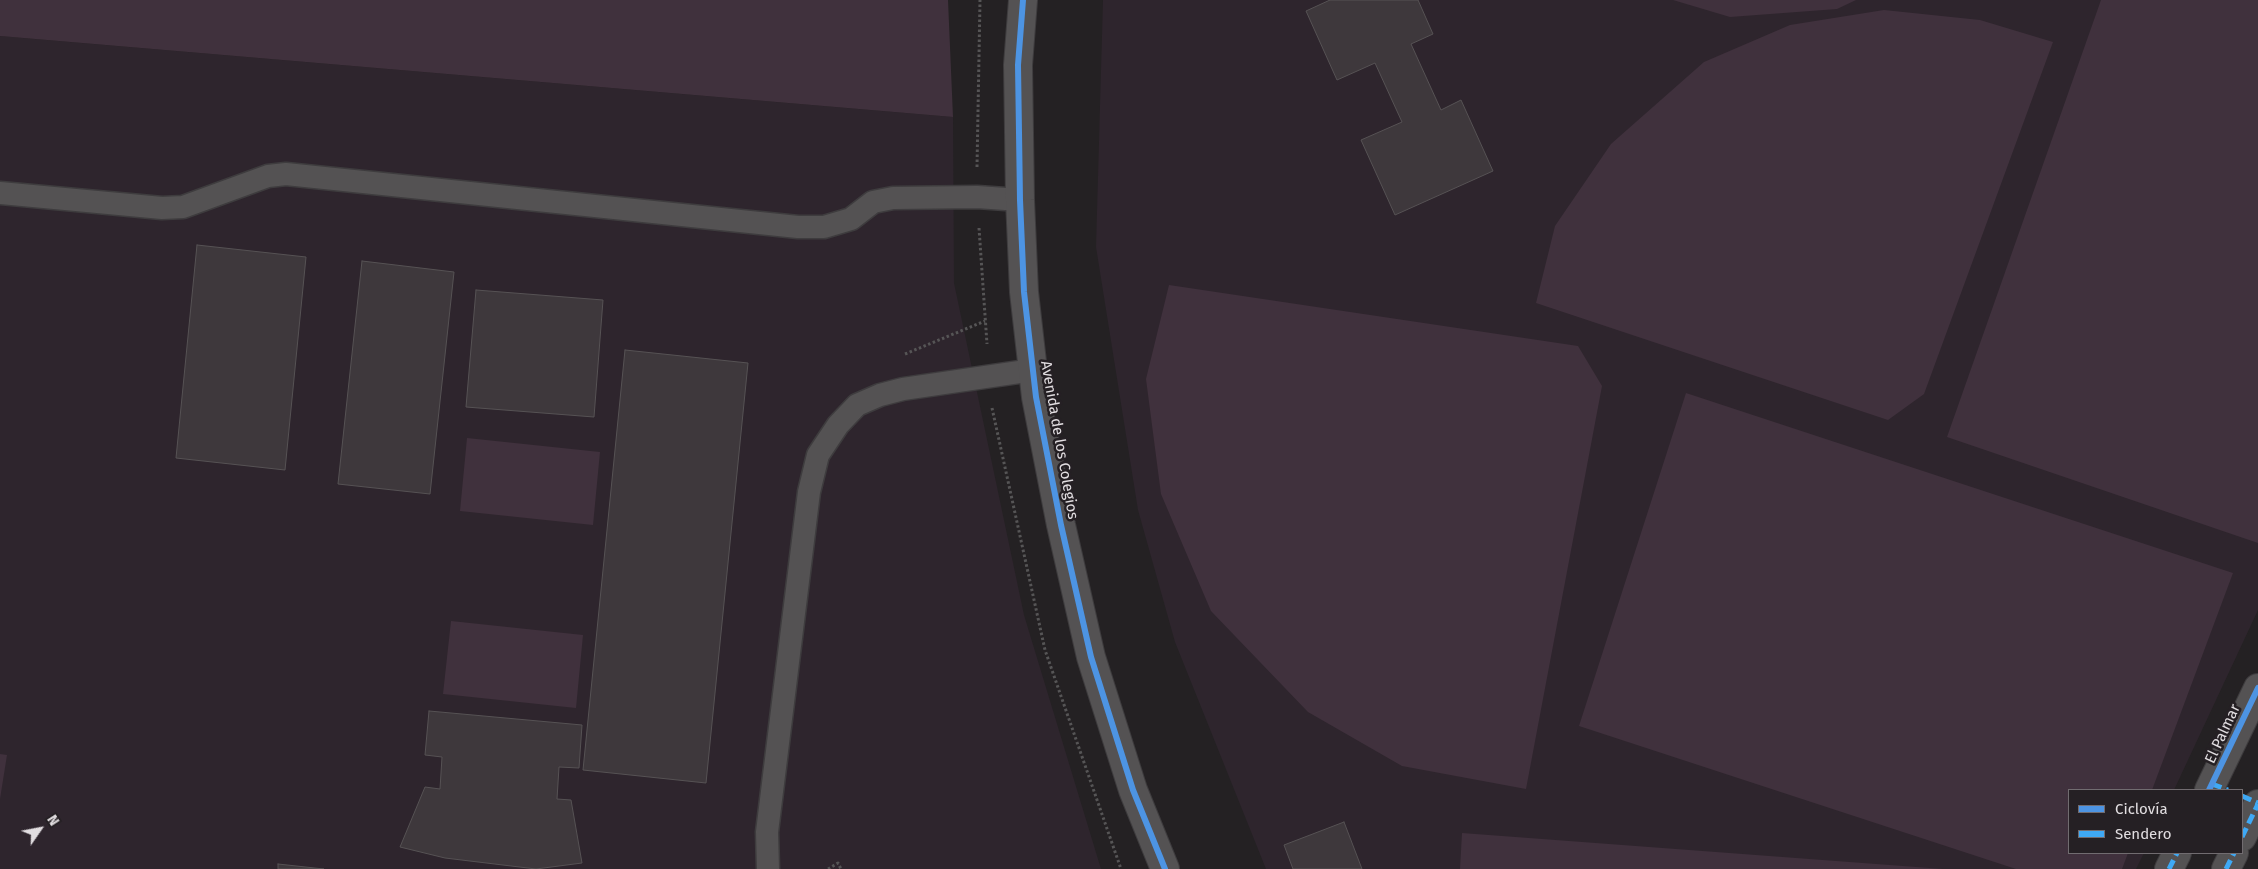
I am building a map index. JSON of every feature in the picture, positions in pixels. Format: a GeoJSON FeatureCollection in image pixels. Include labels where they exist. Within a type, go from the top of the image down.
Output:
{"type":"FeatureCollection","features":[{"type":"Feature","properties":{"kind":"street","name":"Avenida de los Colegios"},"geometry":{"type":"LineString","coordinates":[[1023,0],[1018,65],[1020,200],[1024,292],[1036,397],[1061,525],[1091,657],[1133,790],[1165,869]]}},
{"type":"Feature","properties":{"kind":"street","name":"El Palmar"},"geometry":{"type":"LineString","coordinates":[[2216,788],[2258,688]]}},
{"type":"Feature","properties":{"kind":"street"},"geometry":{"type":"LineString","coordinates":[[2169,869],[2176,854]]}},
{"type":"Feature","properties":{"kind":"street"},"geometry":{"type":"LineString","coordinates":[[2226,869],[2234,854]]}},
{"type":"Feature","properties":{"kind":"lane"},"geometry":{"type":"LineString","coordinates":[[0,193],[162,208],[183,207],[268,176],[286,174],[806,227],[824,227],[851,219],[873,202],[893,198],[977,197],[1020,200]]}},
{"type":"Feature","properties":{"kind":"lane"},"geometry":{"type":"LineString","coordinates":[[768,869],[768,822],[809,492],[818,455],[838,424],[857,405],[880,395],[904,389],[1033,370]]}},
{"type":"Feature","properties":{"kind":"path"},"geometry":{"type":"LineString","coordinates":[[828,869],[838,863],[841,869]]}},
{"type":"Feature","properties":{"kind":"shaded area"},"geometry":{"type":"Polygon","coordinates":[[[0,0],[948,0],[953,117],[0,36],[0,0]]]}},
{"type":"Feature","properties":{"kind":"shaded area"},"geometry":{"type":"Polygon","coordinates":[[[1103,0],[2258,0],[2258,610],[2174,789],[2068,789],[2068,854],[2144,854],[2136,869],[1266,869],[1175,642],[1138,510],[1096,247],[1103,0]]]}},
{"type":"Feature","properties":{"kind":"shaded area"},"geometry":{"type":"Polygon","coordinates":[[[1673,0],[1856,0],[1837,9],[1730,17],[1673,0]]]}},
{"type":"Feature","properties":{"kind":"shaded area"},"geometry":{"type":"Polygon","coordinates":[[[2101,0],[2258,0],[2258,543],[1947,437],[2101,0]]]}},
{"type":"Feature","properties":{"kind":"shaded area"},"geometry":{"type":"Polygon","coordinates":[[[1884,10],[1980,20],[2053,42],[1924,394],[1888,420],[1536,303],[1555,226],[1611,144],[1704,62],[1790,25],[1884,10]]]}},
{"type":"Feature","properties":{"kind":"shaded area"},"geometry":{"type":"Polygon","coordinates":[[[0,36],[953,117],[954,283],[1024,615],[1101,869],[0,869],[0,36]]]}},
{"type":"Feature","properties":{"kind":"shaded area"},"geometry":{"type":"Polygon","coordinates":[[[1169,285],[1578,346],[1602,386],[1526,789],[1402,766],[1308,712],[1211,611],[1161,494],[1146,379],[1169,285]]]}},
{"type":"Feature","properties":{"kind":"shaded area"},"geometry":{"type":"Polygon","coordinates":[[[1686,393],[2233,573],[2152,789],[2068,789],[2068,854],[2128,854],[2122,869],[2016,869],[1579,726],[1686,393]]]}},
{"type":"Feature","properties":{"kind":"shaded area"},"geometry":{"type":"Polygon","coordinates":[[[467,438],[600,452],[593,525],[460,511],[467,438]]]}},
{"type":"Feature","properties":{"kind":"shaded area"},"geometry":{"type":"Polygon","coordinates":[[[451,621],[583,635],[576,708],[443,694],[451,621]]]}},
{"type":"Feature","properties":{"kind":"shaded area"},"geometry":{"type":"Polygon","coordinates":[[[0,754],[7,755],[0,799],[0,754]]]}},
{"type":"Feature","properties":{"kind":"shaded area"},"geometry":{"type":"Polygon","coordinates":[[[1462,833],[1943,869],[1460,869],[1462,833]]]}},
{"type":"Feature","properties":{"kind":"building"},"geometry":{"type":"Polygon","coordinates":[[[1330,0],[1418,0],[1433,34],[1411,44],[1441,110],[1461,100],[1493,171],[1395,215],[1361,140],[1402,122],[1375,63],[1337,80],[1306,11],[1330,0]]]}},
{"type":"Feature","properties":{"kind":"building"},"geometry":{"type":"Polygon","coordinates":[[[197,245],[306,257],[285,470],[176,458],[197,245]]]}},
{"type":"Feature","properties":{"kind":"building"},"geometry":{"type":"Polygon","coordinates":[[[362,261],[454,272],[430,494],[338,484],[362,261]]]}},
{"type":"Feature","properties":{"kind":"building"},"geometry":{"type":"Polygon","coordinates":[[[476,290],[603,300],[594,417],[466,407],[476,290]]]}},
{"type":"Feature","properties":{"kind":"building"},"geometry":{"type":"Polygon","coordinates":[[[625,350],[748,363],[706,783],[583,770],[625,350]]]}},
{"type":"Feature","properties":{"kind":"building"},"geometry":{"type":"Polygon","coordinates":[[[429,711],[582,725],[579,768],[559,767],[557,799],[571,800],[582,863],[536,869],[445,858],[400,847],[425,787],[440,789],[442,757],[425,755],[429,711]]]}},
{"type":"Feature","properties":{"kind":"building"},"geometry":{"type":"Polygon","coordinates":[[[1344,822],[1362,869],[1293,869],[1284,845],[1344,822]]]}},
{"type":"Feature","properties":{"kind":"building"},"geometry":{"type":"Polygon","coordinates":[[[278,864],[324,869],[278,869],[278,864]]]}},
{"type":"Feature","properties":{"kind":"marked path"},"geometry":{"type":"LineString","coordinates":[[2212,784],[2225,789]]}},
{"type":"Feature","properties":{"kind":"marked path"},"geometry":{"type":"LineString","coordinates":[[2243,796],[2258,803]]}},
{"type":"Feature","properties":{"kind":"marked path"},"geometry":{"type":"LineString","coordinates":[[2243,835],[2258,804]]}},
{"type":"Feature","properties":{"kind":"marked path"},"geometry":{"type":"LineString","coordinates":[[2169,869],[2176,854]]}},
{"type":"Feature","properties":{"kind":"marked path"},"geometry":{"type":"LineString","coordinates":[[2226,869],[2234,854]]}},
{"type":"Feature","properties":{"kind":"cycle path"},"geometry":{"type":"LineString","coordinates":[[1023,0],[1018,65],[1020,200],[1024,292],[1036,397],[1061,525],[1091,657],[1133,790],[1165,869]]}},
{"type":"Feature","properties":{"kind":"cycle path"},"geometry":{"type":"LineString","coordinates":[[2209,789],[2258,688]]}}]}
